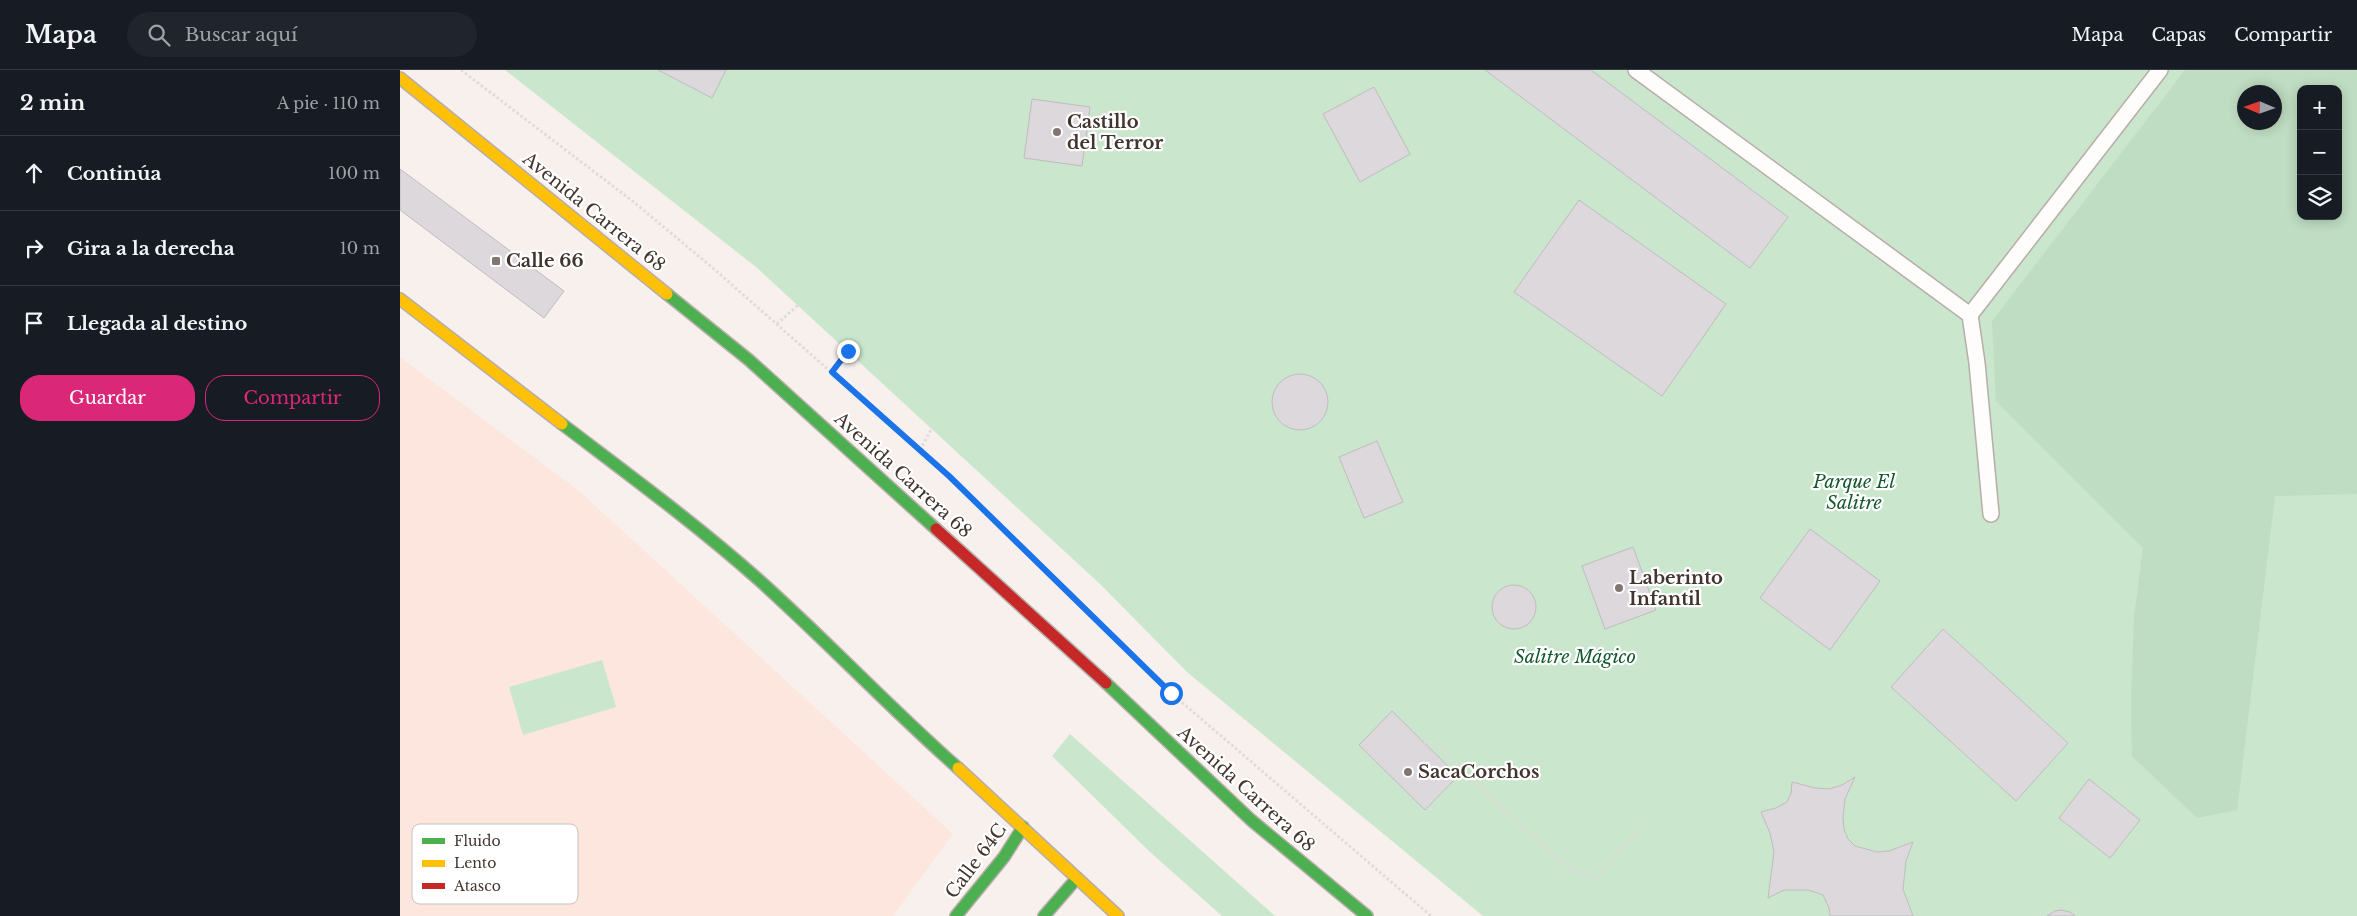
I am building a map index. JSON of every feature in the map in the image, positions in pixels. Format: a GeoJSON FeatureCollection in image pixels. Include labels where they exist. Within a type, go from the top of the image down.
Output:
{"type":"FeatureCollection","features":[{"type":"Feature","properties":{"kind":"main road","name":"Avenida Carrera 68"},"geometry":{"type":"LineString","coordinates":[[400,78],[749,360],[1095,673],[1251,820],[1367,916]]}},
{"type":"Feature","properties":{"kind":"main road"},"geometry":{"type":"LineString","coordinates":[[400,299],[711,538],[761,582],[915,730],[1118,916]]}},
{"type":"Feature","properties":{"kind":"main road","name":"Calle 64C"},"geometry":{"type":"LineString","coordinates":[[956,916],[1004,857],[1023,827]]}},
{"type":"Feature","properties":{"kind":"main road"},"geometry":{"type":"LineString","coordinates":[[1044,916],[1078,878]]}},
{"type":"Feature","properties":{"kind":"lane"},"geometry":{"type":"LineString","coordinates":[[1636,70],[1970,314],[1977,363],[1991,514]]}},
{"type":"Feature","properties":{"kind":"lane"},"geometry":{"type":"LineString","coordinates":[[1970,314],[2160,70]]}},
{"type":"Feature","properties":{"kind":"path"},"geometry":{"type":"LineString","coordinates":[[461,70],[635,203],[777,324],[949,476],[1171,693],[1431,916]]}},
{"type":"Feature","properties":{"kind":"path"},"geometry":{"type":"LineString","coordinates":[[777,324],[798,305]]}},
{"type":"Feature","properties":{"kind":"path"},"geometry":{"type":"LineString","coordinates":[[832,372],[848,351]]}},
{"type":"Feature","properties":{"kind":"path"},"geometry":{"type":"LineString","coordinates":[[920,450],[932,428]]}},
{"type":"Feature","properties":{"kind":"path"},"geometry":{"type":"LineString","coordinates":[[1424,742],[1434,742],[1527,832],[1570,868],[1596,879],[1621,849],[1645,826]]}},
{"type":"Feature","properties":{"kind":"shaded area"},"geometry":{"type":"Polygon","coordinates":[[[400,357],[578,490],[953,834],[893,916],[400,916],[400,357]]]}},
{"type":"Feature","properties":{"kind":"green space","name":"Parque El Salitre"},"geometry":{"type":"Polygon","coordinates":[[[505,70],[2357,70],[2357,916],[1483,916],[1187,672],[1100,584],[756,267],[505,70]]]}},
{"type":"Feature","properties":{"kind":"green space"},"geometry":{"type":"Polygon","coordinates":[[[2185,70],[2357,70],[2357,494],[2275,496],[2237,810],[2197,818],[2132,756],[2131,702],[2134,617],[2143,548],[1996,401],[1992,321],[2185,70]]]}},
{"type":"Feature","properties":{"kind":"green space"},"geometry":{"type":"Polygon","coordinates":[[[602,660],[616,707],[523,735],[509,687],[602,660]]]}},
{"type":"Feature","properties":{"kind":"green space"},"geometry":{"type":"Polygon","coordinates":[[[1070,734],[1275,916],[1222,916],[1150,852],[1052,756],[1070,734]]]}},
{"type":"Feature","properties":{"kind":"building"},"geometry":{"type":"Polygon","coordinates":[[[658,70],[726,70],[712,98],[658,70]]]}},
{"type":"Feature","properties":{"kind":"building"},"geometry":{"type":"Polygon","coordinates":[[[1485,70],[1591,70],[1788,217],[1750,268],[1485,70]]]}},
{"type":"Feature","properties":{"kind":"building"},"geometry":{"type":"Polygon","coordinates":[[[1374,87],[1410,154],[1360,182],[1323,114],[1374,87]]]}},
{"type":"Feature","properties":{"kind":"building","name":"Castillo del Terror"},"geometry":{"type":"Polygon","coordinates":[[[1032,99],[1090,107],[1082,166],[1024,158],[1032,99]]]}},
{"type":"Feature","properties":{"kind":"building","name":"Calle 66"},"geometry":{"type":"Polygon","coordinates":[[[400,169],[564,291],[544,318],[400,210],[400,169]]]}},
{"type":"Feature","properties":{"kind":"building"},"geometry":{"type":"Polygon","coordinates":[[[1579,200],[1726,304],[1662,396],[1514,292],[1579,200]]]}},
{"type":"Feature","properties":{"kind":"building"},"geometry":{"type":"Polygon","coordinates":[[[1294,374],[1306,374],[1316,378],[1324,386],[1328,402],[1324,418],[1316,426],[1306,430],[1294,430],[1284,426],[1276,418],[1272,408],[1272,396],[1276,386],[1284,378],[1294,374]]]}},
{"type":"Feature","properties":{"kind":"building"},"geometry":{"type":"Polygon","coordinates":[[[1377,441],[1403,502],[1364,518],[1339,457],[1377,441]]]}},
{"type":"Feature","properties":{"kind":"building"},"geometry":{"type":"Polygon","coordinates":[[[1810,529],[1880,581],[1830,650],[1760,598],[1810,529]]]}},
{"type":"Feature","properties":{"kind":"building","name":"Laberinto Infantil"},"geometry":{"type":"Polygon","coordinates":[[[1633,547],[1656,610],[1605,629],[1582,566],[1633,547]]]}},
{"type":"Feature","properties":{"kind":"building"},"geometry":{"type":"Polygon","coordinates":[[[1514,585],[1526,589],[1532,595],[1536,607],[1532,619],[1526,625],[1514,629],[1502,625],[1496,619],[1492,607],[1496,595],[1502,589],[1514,585]]]}},
{"type":"Feature","properties":{"kind":"building"},"geometry":{"type":"Polygon","coordinates":[[[1943,629],[2068,743],[2016,801],[1891,687],[1943,629]]]}},
{"type":"Feature","properties":{"kind":"building"},"geometry":{"type":"Polygon","coordinates":[[[1392,711],[1458,776],[1425,810],[1359,745],[1392,711]]]}},
{"type":"Feature","properties":{"kind":"building"},"geometry":{"type":"Polygon","coordinates":[[[1855,777],[1845,799],[1843,817],[1844,829],[1848,839],[1855,846],[1877,852],[1889,851],[1913,842],[1906,861],[1903,889],[1913,916],[1830,916],[1829,908],[1823,895],[1808,890],[1784,890],[1768,898],[1774,852],[1770,833],[1761,812],[1776,808],[1787,802],[1791,793],[1792,782],[1815,788],[1829,789],[1842,785],[1855,777]]]}},
{"type":"Feature","properties":{"kind":"building"},"geometry":{"type":"Polygon","coordinates":[[[2089,779],[2140,820],[2110,858],[2059,818],[2089,779]]]}},
{"type":"Feature","properties":{"kind":"building"},"geometry":{"type":"Polygon","coordinates":[[[2055,911],[2070,912],[2075,916],[2047,916],[2055,911]]]}},
{"type":"Feature","properties":{"kind":"traffic: fast"},"geometry":{"type":"LineString","coordinates":[[667,294],[749,360],[936,529]]}},
{"type":"Feature","properties":{"kind":"traffic: fast"},"geometry":{"type":"LineString","coordinates":[[562,424],[662,500],[735,559],[958,768]]}},
{"type":"Feature","properties":{"kind":"traffic: fast"},"geometry":{"type":"LineString","coordinates":[[1106,683],[1251,820],[1367,916]]}},
{"type":"Feature","properties":{"kind":"traffic: fast"},"geometry":{"type":"LineString","coordinates":[[956,916],[1004,857],[1023,827]]}},
{"type":"Feature","properties":{"kind":"traffic: fast"},"geometry":{"type":"LineString","coordinates":[[1044,916],[1077,878]]}},
{"type":"Feature","properties":{"kind":"traffic: slow"},"geometry":{"type":"LineString","coordinates":[[400,78],[667,294]]}},
{"type":"Feature","properties":{"kind":"traffic: slow"},"geometry":{"type":"LineString","coordinates":[[400,299],[562,424]]}},
{"type":"Feature","properties":{"kind":"traffic: slow"},"geometry":{"type":"LineString","coordinates":[[958,768],[1118,916]]}},
{"type":"Feature","properties":{"kind":"traffic: jam"},"geometry":{"type":"LineString","coordinates":[[936,529],[1106,683]]}},
{"type":"Feature","properties":{"kind":"place","name":"Castillo del Terror"},"geometry":{"type":"Point","coordinates":[1057,132]}},
{"type":"Feature","properties":{"kind":"place","name":"Calle 66"},"geometry":{"type":"Point","coordinates":[496,261]}},
{"type":"Feature","properties":{"kind":"place","name":"Laberinto Infantil"},"geometry":{"type":"Point","coordinates":[1619,588]}},
{"type":"Feature","properties":{"kind":"place","name":"SacaCorchos"},"geometry":{"type":"Point","coordinates":[1408,772]}},
{"type":"Feature","properties":{"kind":"route"},"geometry":{"type":"LineString","coordinates":[[848,351],[832,372],[949,476],[1056,583],[1171,693]]}},
{"type":"Feature","properties":{"kind":"park label","name":"Salitre Mágico"},"geometry":{"type":"Point","coordinates":[1575,657]}}]}
